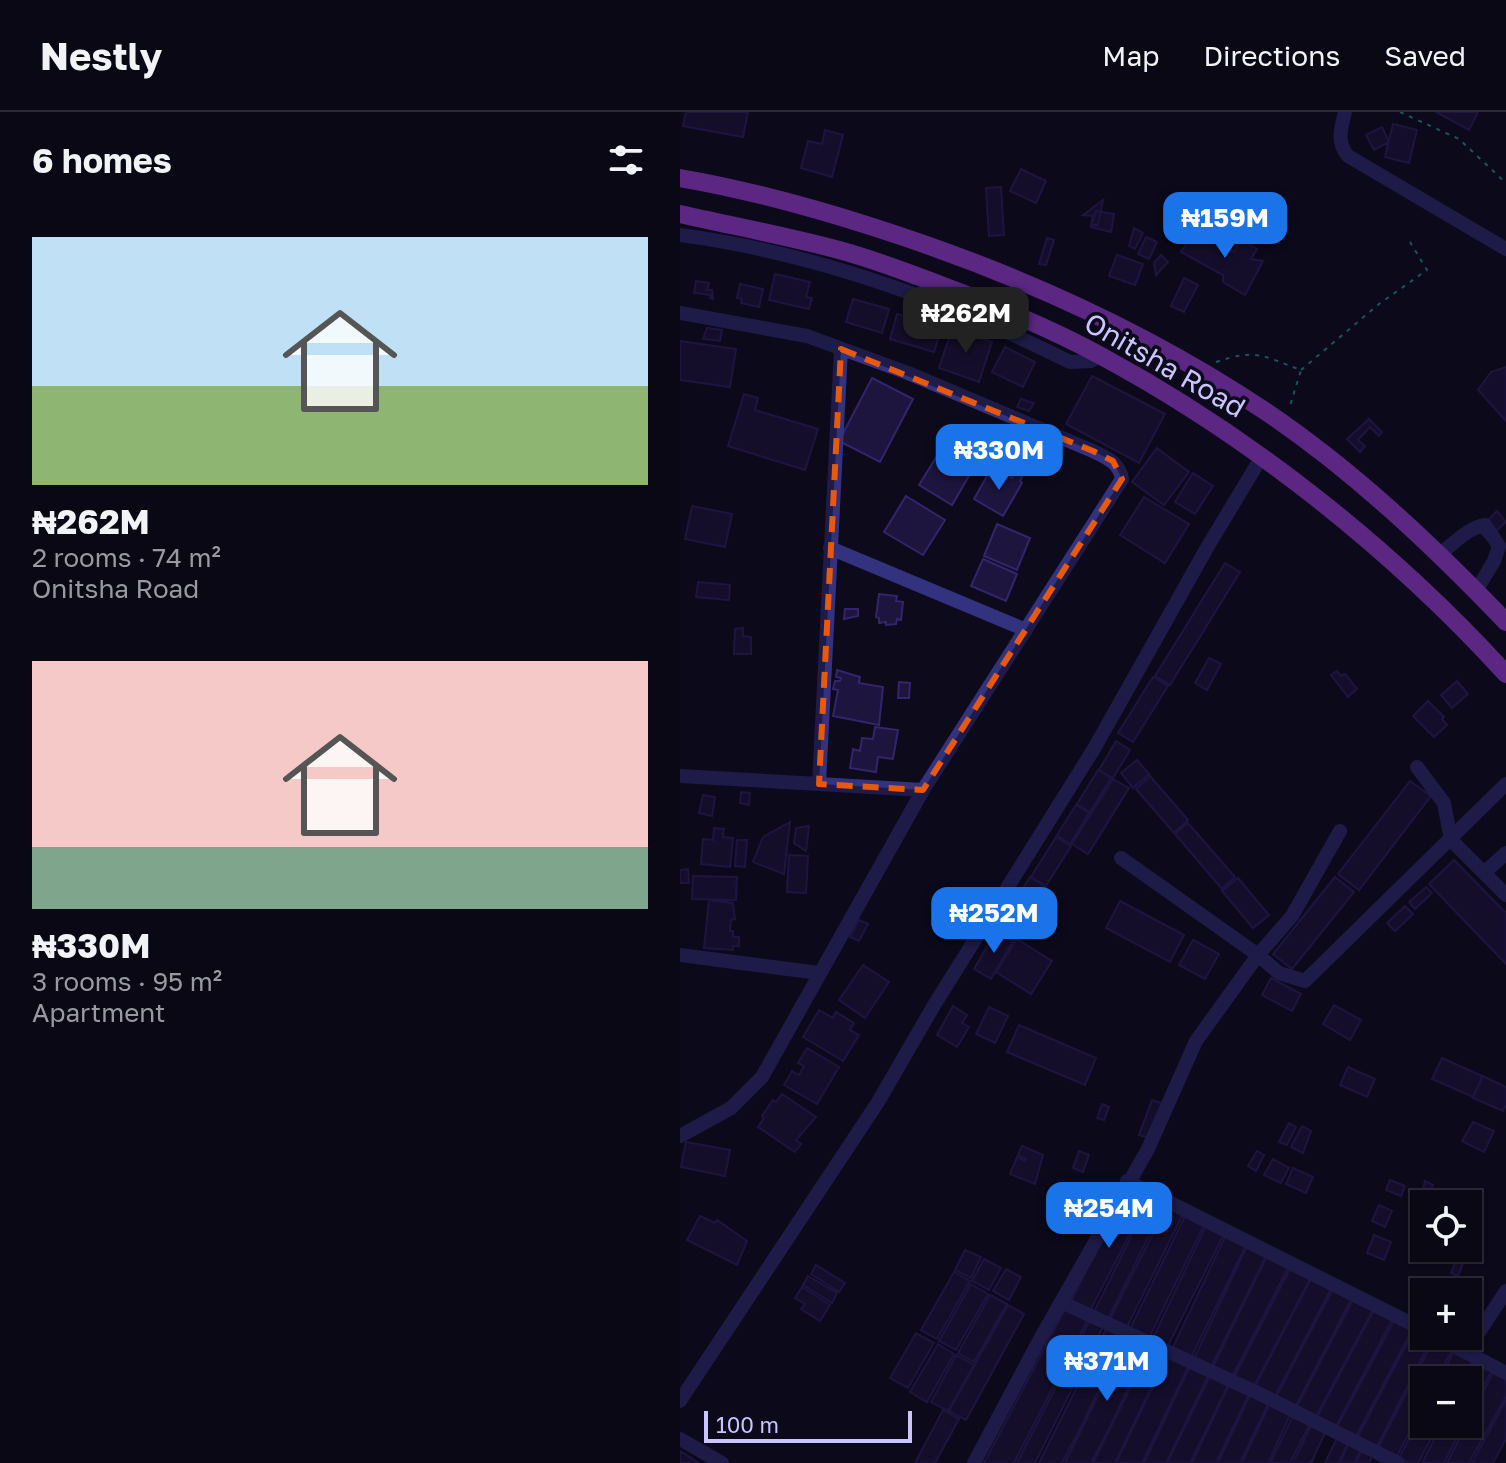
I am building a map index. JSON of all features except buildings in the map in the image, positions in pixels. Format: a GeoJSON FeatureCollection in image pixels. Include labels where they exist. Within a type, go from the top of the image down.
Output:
{"type":"FeatureCollection","features":[{"type":"Feature","properties":{"kind":"main road","name":"Onitsha Road"},"geometry":{"type":"LineString","coordinates":[[680,178],[807,207],[954,253],[1022,280],[1123,328],[1195,368],[1283,424],[1331,460],[1440,554],[1506,623]]}},
{"type":"Feature","properties":{"kind":"main road","name":"Onitsha Road"},"geometry":{"type":"LineString","coordinates":[[680,214],[841,251],[986,303],[1101,355],[1176,398],[1312,496],[1412,580],[1506,674]]}},
{"type":"Feature","properties":{"kind":"main road"},"geometry":{"type":"LineString","coordinates":[[1482,648],[1506,623]]}},
{"type":"Feature","properties":{"kind":"street"},"geometry":{"type":"LineString","coordinates":[[1345,112],[1340,139],[1341,148],[1348,156],[1506,249]]}},
{"type":"Feature","properties":{"kind":"street"},"geometry":{"type":"LineString","coordinates":[[680,235],[709,238],[798,259],[903,289],[1070,362],[1091,361],[1101,355]]}},
{"type":"Feature","properties":{"kind":"street"},"geometry":{"type":"LineString","coordinates":[[680,313],[807,336],[908,373],[1093,451],[1113,461],[1121,470],[1122,479],[923,790],[762,1077],[731,1108],[680,1136]]}},
{"type":"Feature","properties":{"kind":"street"},"geometry":{"type":"LineString","coordinates":[[819,784],[841,349]]}},
{"type":"Feature","properties":{"kind":"street"},"geometry":{"type":"LineString","coordinates":[[680,1401],[878,1102],[933,1007],[1095,747],[1261,458]]}},
{"type":"Feature","properties":{"kind":"street"},"geometry":{"type":"LineString","coordinates":[[1440,554],[1466,533],[1485,525],[1499,546],[1476,591]]}},
{"type":"Feature","properties":{"kind":"street"},"geometry":{"type":"LineString","coordinates":[[830,548],[1026,630]]}},
{"type":"Feature","properties":{"kind":"street"},"geometry":{"type":"LineString","coordinates":[[1417,767],[1444,803],[1451,840],[1506,895]]}},
{"type":"Feature","properties":{"kind":"street"},"geometry":{"type":"LineString","coordinates":[[680,776],[923,790]]}},
{"type":"Feature","properties":{"kind":"street"},"geometry":{"type":"LineString","coordinates":[[1121,858],[1279,973],[1305,981],[1506,784]]}},
{"type":"Feature","properties":{"kind":"street"},"geometry":{"type":"LineString","coordinates":[[974,1463],[1127,1181],[1148,1149],[1196,1041],[1258,955],[1292,916],[1340,831]]}},
{"type":"Feature","properties":{"kind":"street"},"geometry":{"type":"LineString","coordinates":[[1485,872],[1506,853]]}},
{"type":"Feature","properties":{"kind":"street"},"geometry":{"type":"LineString","coordinates":[[680,955],[819,973]]}},
{"type":"Feature","properties":{"kind":"street"},"geometry":{"type":"LineString","coordinates":[[1127,1181],[1410,1323]]}},
{"type":"Feature","properties":{"kind":"street"},"geometry":{"type":"LineString","coordinates":[[1466,1352],[1506,1291]]}},
{"type":"Feature","properties":{"kind":"street"},"geometry":{"type":"LineString","coordinates":[[1061,1302],[1260,1394],[1398,1463]]}},
{"type":"Feature","properties":{"kind":"street"},"geometry":{"type":"LineString","coordinates":[[1462,1350],[1506,1373]]}},
{"type":"Feature","properties":{"kind":"street"},"geometry":{"type":"LineString","coordinates":[[680,1439],[722,1463]]}},
{"type":"Feature","properties":{"kind":"path"},"geometry":{"type":"LineString","coordinates":[[1400,112],[1459,139],[1506,183]]}},
{"type":"Feature","properties":{"kind":"path"},"geometry":{"type":"LineString","coordinates":[[1283,424],[1301,370],[1379,304],[1427,270],[1410,242]]}},
{"type":"Feature","properties":{"kind":"path"},"geometry":{"type":"LineString","coordinates":[[1195,368],[1236,355],[1256,353],[1301,370]]}},
{"type":"Feature","properties":{"kind":"highlighted area"},"geometry":{"type":"Polygon","coordinates":[[[841,349],[1093,451],[1113,461],[1122,479],[923,790],[819,784],[841,349]]]}}]}
